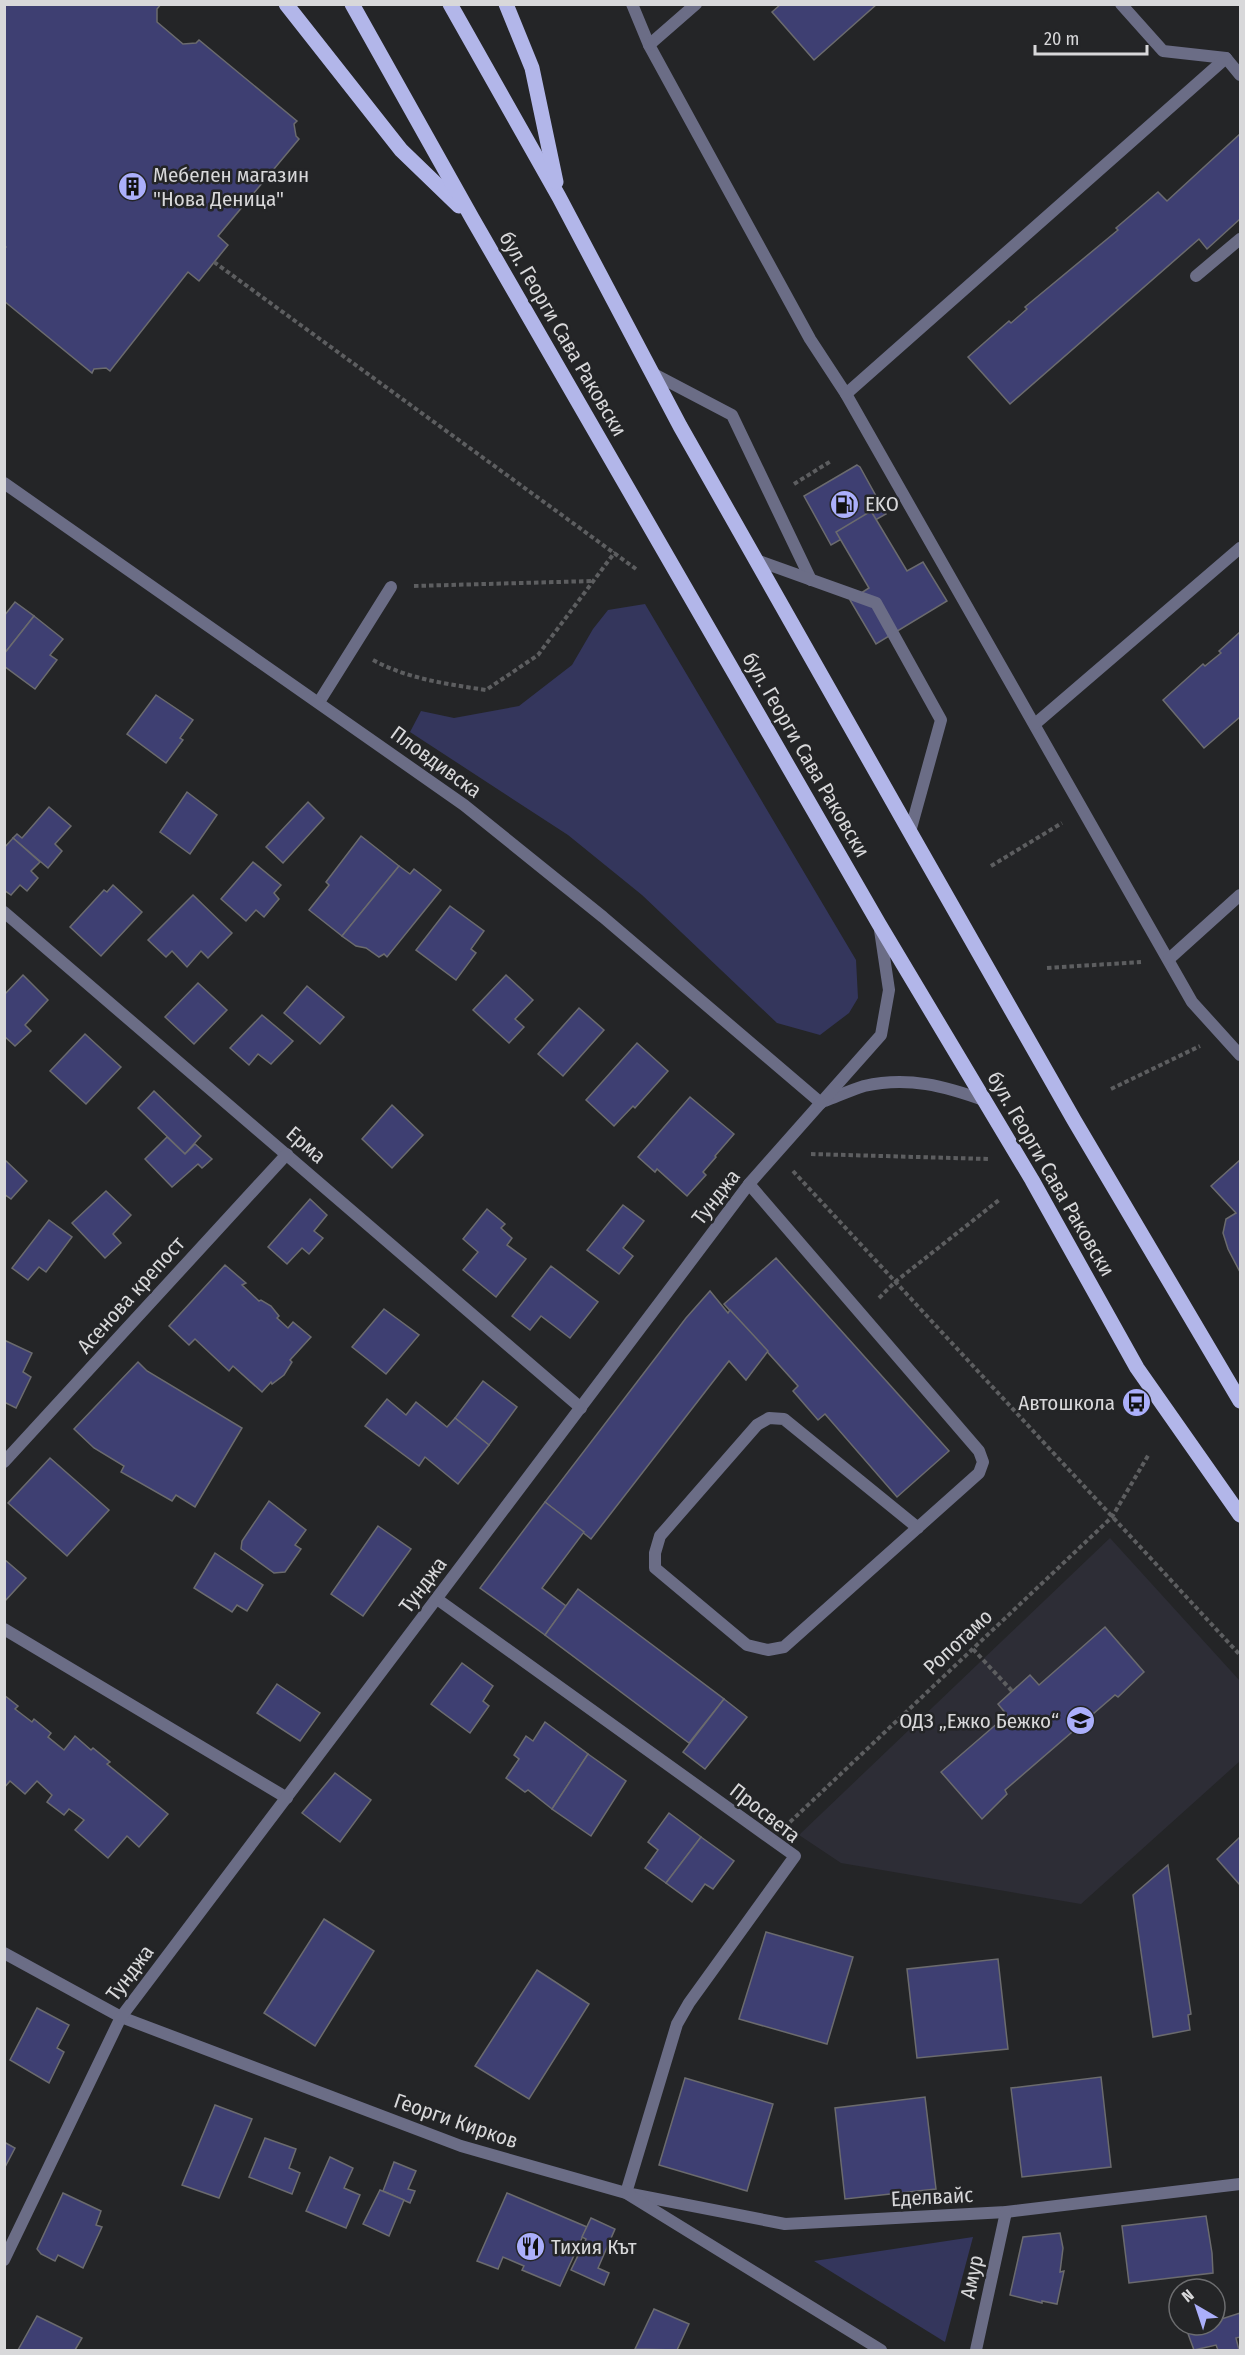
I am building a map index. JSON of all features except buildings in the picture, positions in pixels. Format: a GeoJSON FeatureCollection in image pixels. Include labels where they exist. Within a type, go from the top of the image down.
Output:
{"type":"FeatureCollection","features":[{"type":"Feature","properties":{"kind":"main road"},"geometry":{"type":"LineString","coordinates":[[286,4],[401,150],[472,218]]}},
{"type":"Feature","properties":{"kind":"main road","name":"бул. Георги Сава Раковски"},"geometry":{"type":"LineString","coordinates":[[352,4],[472,218],[879,924],[986,1101],[1137,1368],[1240,1515]]}},
{"type":"Feature","properties":{"kind":"main road"},"geometry":{"type":"LineString","coordinates":[[450,4],[559,197],[652,373],[756,560],[1074,1120],[1240,1401]]}},
{"type":"Feature","properties":{"kind":"main road"},"geometry":{"type":"LineString","coordinates":[[506,4],[532,68],[559,197]]}},
{"type":"Feature","properties":{"kind":"street"},"geometry":{"type":"LineString","coordinates":[[632,4],[649,45],[810,339],[846,394],[1192,1002],[1240,1055]]}},
{"type":"Feature","properties":{"kind":"street"},"geometry":{"type":"LineString","coordinates":[[649,45],[696,4]]}},
{"type":"Feature","properties":{"kind":"street"},"geometry":{"type":"LineString","coordinates":[[1121,4],[1163,51],[1226,58],[1240,75]]}},
{"type":"Feature","properties":{"kind":"street"},"geometry":{"type":"LineString","coordinates":[[846,394],[1226,58]]}},
{"type":"Feature","properties":{"kind":"street"},"geometry":{"type":"LineString","coordinates":[[1196,276],[1240,239]]}},
{"type":"Feature","properties":{"kind":"street"},"geometry":{"type":"LineString","coordinates":[[652,373],[732,414],[811,580]]}},
{"type":"Feature","properties":{"kind":"street","name":"Пловдивска"},"geometry":{"type":"LineString","coordinates":[[4,483],[464,805],[536,861],[821,1103]]}},
{"type":"Feature","properties":{"kind":"street"},"geometry":{"type":"LineString","coordinates":[[1035,724],[1240,549]]}},
{"type":"Feature","properties":{"kind":"street"},"geometry":{"type":"LineString","coordinates":[[756,560],[876,603],[941,720],[910,832]]}},
{"type":"Feature","properties":{"kind":"street"},"geometry":{"type":"LineString","coordinates":[[319,702],[391,587]]}},
{"type":"Feature","properties":{"kind":"street"},"geometry":{"type":"LineString","coordinates":[[1169,960],[1240,895]]}},
{"type":"Feature","properties":{"kind":"street","name":"Ерма"},"geometry":{"type":"LineString","coordinates":[[4,912],[581,1408]]}},
{"type":"Feature","properties":{"kind":"street"},"geometry":{"type":"LineString","coordinates":[[821,1103],[881,1035],[889,990],[879,924]]}},
{"type":"Feature","properties":{"kind":"street","name":"Тунджа"},"geometry":{"type":"LineString","coordinates":[[4,2260],[121,2017],[749,1184],[821,1103],[863,1087],[899,1081],[948,1087],[986,1101]]}},
{"type":"Feature","properties":{"kind":"street","name":"Асенова крепост"},"geometry":{"type":"LineString","coordinates":[[6,1458],[287,1154]]}},
{"type":"Feature","properties":{"kind":"street"},"geometry":{"type":"LineString","coordinates":[[749,1184],[979,1451],[983,1462],[979,1473],[918,1528],[784,1647],[768,1650],[747,1645],[656,1568],[655,1552],[660,1536],[757,1425],[769,1418],[784,1419],[918,1528]]}},
{"type":"Feature","properties":{"kind":"street","name":"Просвета"},"geometry":{"type":"LineString","coordinates":[[437,1599],[795,1856],[689,2003],[677,2024],[626,2193]]}},
{"type":"Feature","properties":{"kind":"street"},"geometry":{"type":"LineString","coordinates":[[4,1629],[287,1798]]}},
{"type":"Feature","properties":{"kind":"street","name":"Георги Кирков"},"geometry":{"type":"LineString","coordinates":[[4,1953],[121,2017],[461,2146],[626,2193],[881,2350]]}},
{"type":"Feature","properties":{"kind":"street","name":"Еделвайс"},"geometry":{"type":"LineString","coordinates":[[626,2193],[786,2224],[1006,2212],[1240,2184]]}},
{"type":"Feature","properties":{"kind":"street","name":"Амур"},"geometry":{"type":"LineString","coordinates":[[976,2350],[1006,2212]]}},
{"type":"Feature","properties":{"kind":"path"},"geometry":{"type":"LineString","coordinates":[[214,262],[636,569]]}},
{"type":"Feature","properties":{"kind":"path"},"geometry":{"type":"LineString","coordinates":[[773,496],[831,461]]}},
{"type":"Feature","properties":{"kind":"path"},"geometry":{"type":"LineString","coordinates":[[353,650],[394,671],[445,684],[486,690],[538,655],[615,552]]}},
{"type":"Feature","properties":{"kind":"path"},"geometry":{"type":"LineString","coordinates":[[391,587],[593,580]]}},
{"type":"Feature","properties":{"kind":"path"},"geometry":{"type":"LineString","coordinates":[[991,866],[1083,810]]}},
{"type":"Feature","properties":{"kind":"path"},"geometry":{"type":"LineString","coordinates":[[1047,969],[1169,960]]}},
{"type":"Feature","properties":{"kind":"path"},"geometry":{"type":"LineString","coordinates":[[1111,1089],[1222,1035]]}},
{"type":"Feature","properties":{"kind":"path"},"geometry":{"type":"LineString","coordinates":[[777,1154],[988,1159]]}},
{"type":"Feature","properties":{"kind":"path"},"geometry":{"type":"LineString","coordinates":[[777,1154],[1240,1655]]}},
{"type":"Feature","properties":{"kind":"path"},"geometry":{"type":"LineString","coordinates":[[862,1315],[895,1282],[999,1200]]}},
{"type":"Feature","properties":{"kind":"path","name":"Ропотамо"},"geometry":{"type":"LineString","coordinates":[[772,1839],[1112,1517],[1149,1454]]}},
{"type":"Feature","properties":{"kind":"path"},"geometry":{"type":"LineString","coordinates":[[973,1649],[1012,1691]]}},
{"type":"Feature","properties":{"kind":"shaded area"},"geometry":{"type":"Polygon","coordinates":[[[645,604],[856,960],[858,998],[849,1013],[820,1035],[777,1023],[642,895],[568,835],[410,732],[421,711],[454,718],[519,706],[572,665],[593,629],[608,610],[645,604]]]}},
{"type":"Feature","properties":{"kind":"shaded area","name":"ОДЗ „Ежко Бежко“"},"geometry":{"type":"Polygon","coordinates":[[[1110,1538],[1240,1681],[1240,1761],[1081,1904],[841,1863],[799,1835],[1110,1538]]]}},
{"type":"Feature","properties":{"kind":"shaded area"},"geometry":{"type":"Polygon","coordinates":[[[973,2237],[945,2342],[814,2261],[973,2237]]]}},
{"type":"Feature","properties":{"kind":"place","name":"Мебелен магазин \"Нова Деница\""},"geometry":{"type":"Point","coordinates":[132,187]}},
{"type":"Feature","properties":{"kind":"place","name":"EKO"},"geometry":{"type":"Point","coordinates":[844,504]}},
{"type":"Feature","properties":{"kind":"place","name":"Автошкола"},"geometry":{"type":"Point","coordinates":[1136,1403]}},
{"type":"Feature","properties":{"kind":"place","name":"ОДЗ „Ежко Бежко“"},"geometry":{"type":"Point","coordinates":[1080,1721]}},
{"type":"Feature","properties":{"kind":"place","name":"Тихия Кът"},"geometry":{"type":"Point","coordinates":[530,2247]}}]}
